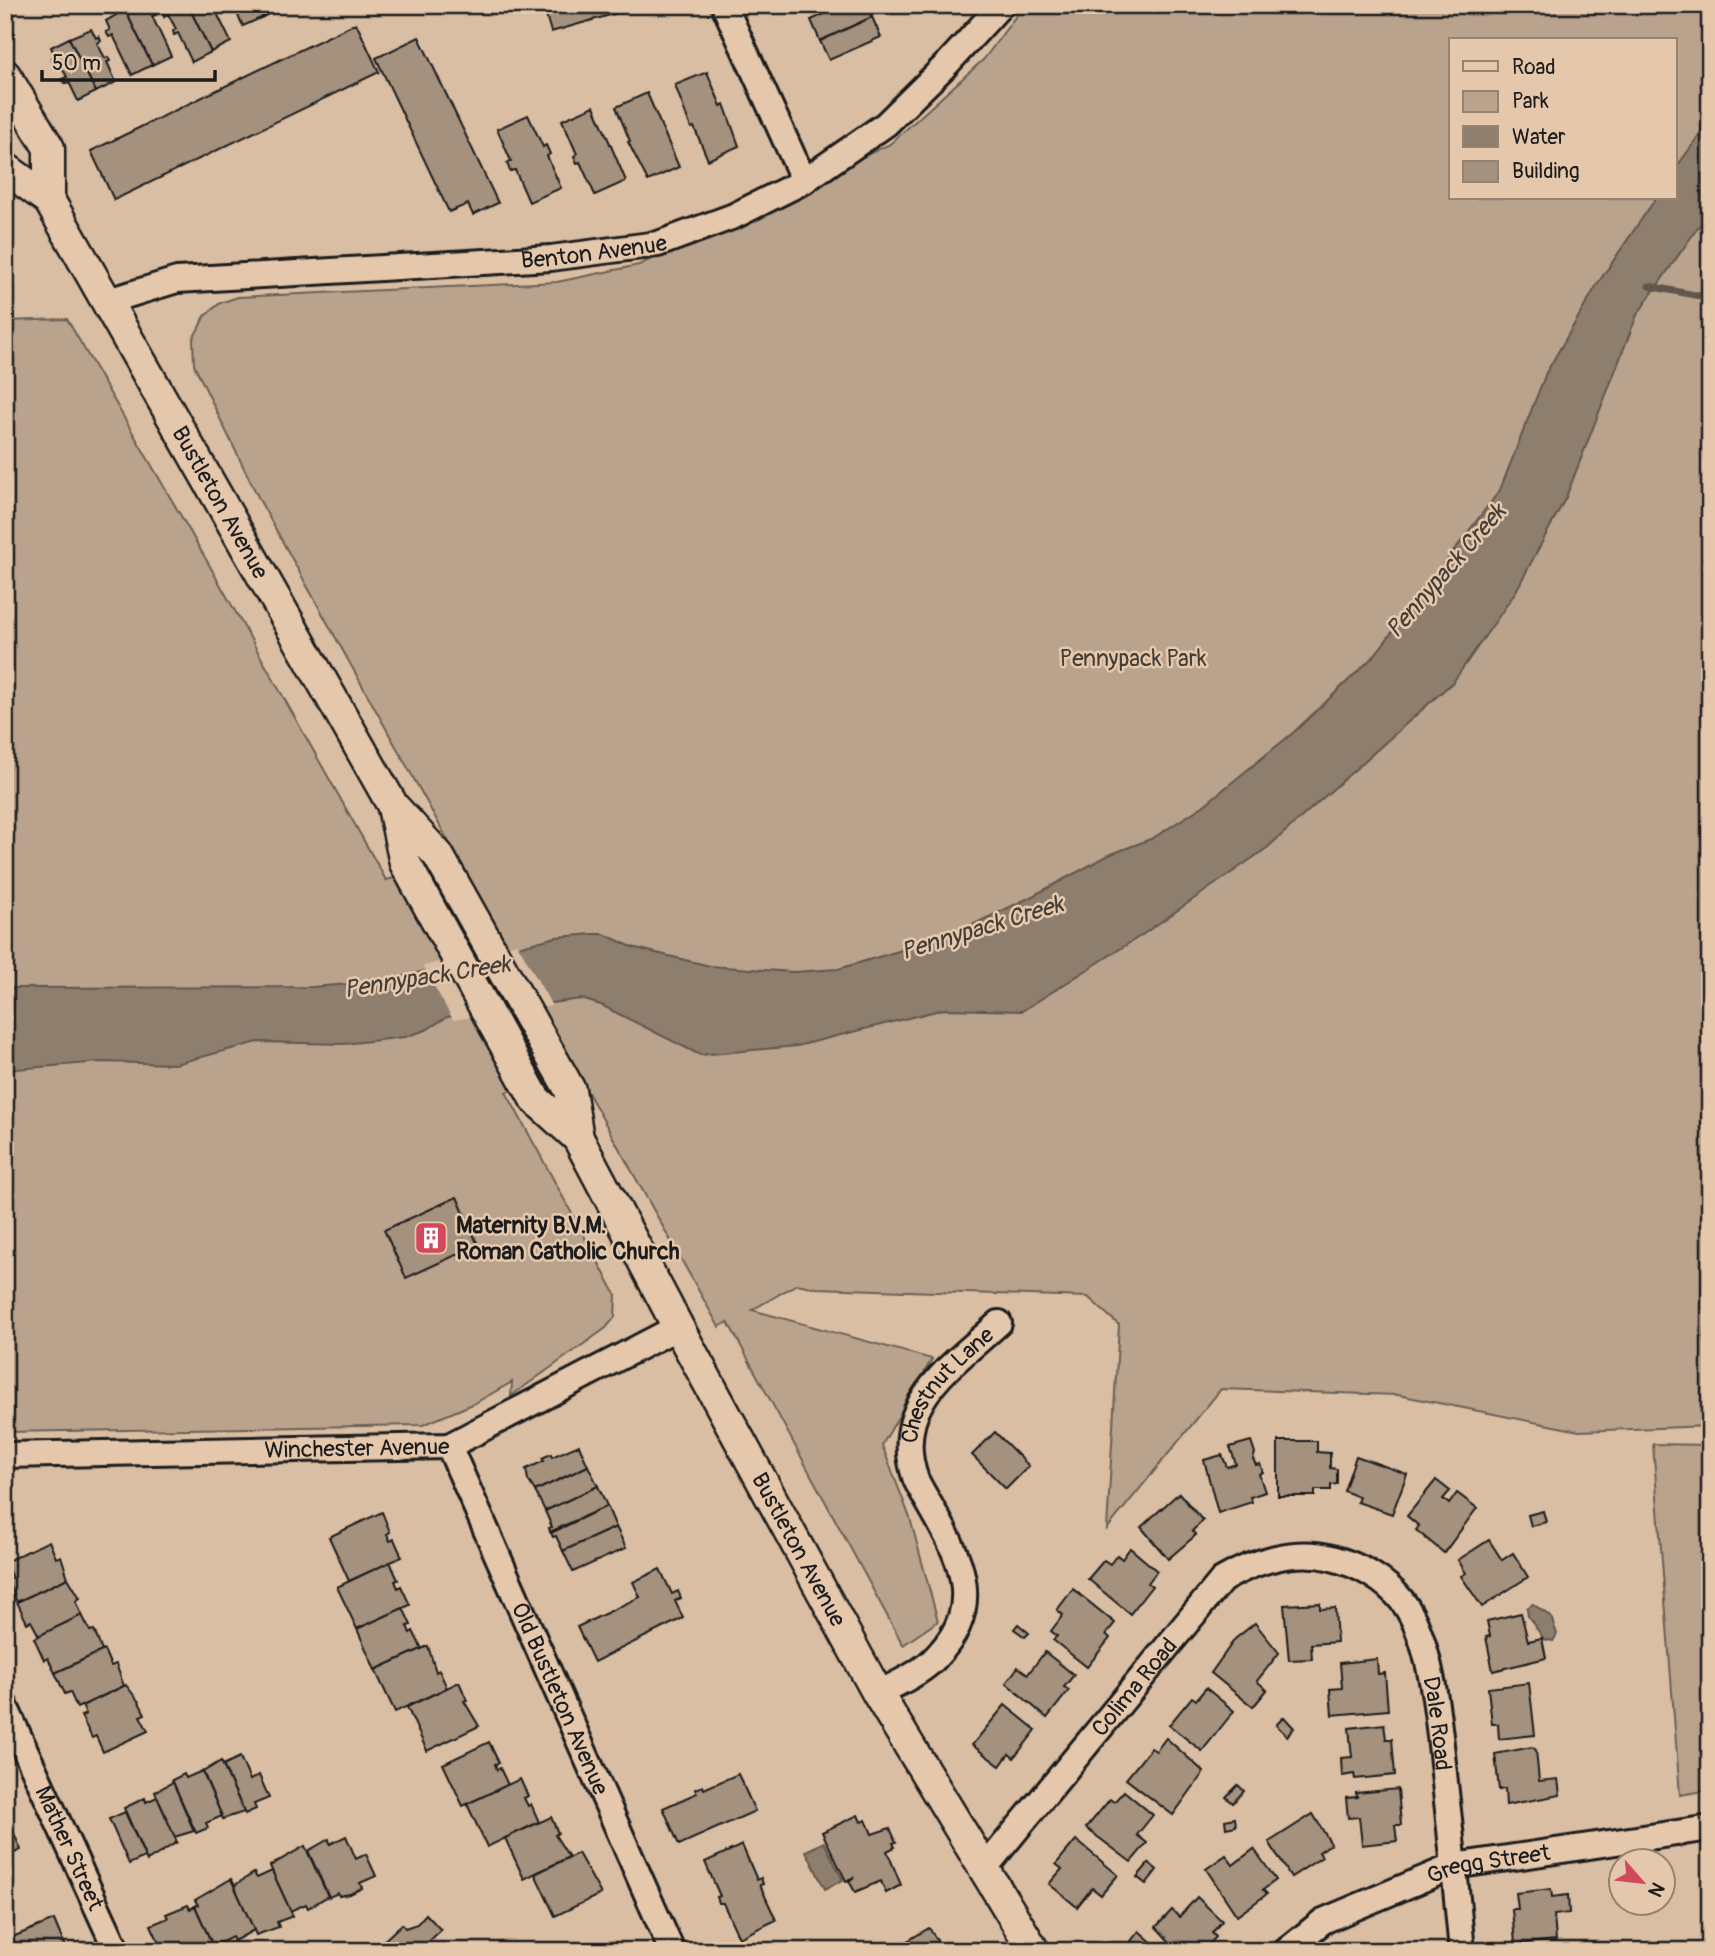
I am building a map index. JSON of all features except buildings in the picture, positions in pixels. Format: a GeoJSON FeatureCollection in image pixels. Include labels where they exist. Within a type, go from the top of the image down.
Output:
{"type":"FeatureCollection","features":[{"type":"Feature","properties":{"kind":"main road"},"geometry":{"type":"LineString","coordinates":[[5,75],[49,148],[49,200]]}},
{"type":"Feature","properties":{"kind":"main road","name":"Bustleton Avenue"},"geometry":{"type":"LineString","coordinates":[[5,168],[49,200],[393,806],[438,855],[570,1090],[578,1138],[678,1327],[878,1694],[1034,1951]]}},
{"type":"Feature","properties":{"kind":"main road","name":"Bustleton Avenue"},"geometry":{"type":"LineString","coordinates":[[393,806],[405,863],[535,1099],[578,1138]]}},
{"type":"Feature","properties":{"kind":"street"},"geometry":{"type":"LineString","coordinates":[[724,5],[803,181]]}},
{"type":"Feature","properties":{"kind":"street","name":"Benton Avenue"},"geometry":{"type":"LineString","coordinates":[[108,301],[177,280],[551,258],[658,244],[734,216],[803,181],[886,124],[948,64],[1001,5]]}},
{"type":"Feature","properties":{"kind":"street","name":"Chestnut Lane"},"geometry":{"type":"LineString","coordinates":[[878,1694],[937,1657],[961,1615],[965,1582],[961,1565],[910,1465],[909,1437],[915,1412],[930,1386],[999,1323]]}},
{"type":"Feature","properties":{"kind":"street","name":"Winchester Avenue"},"geometry":{"type":"LineString","coordinates":[[5,1455],[449,1446],[678,1327]]}},
{"type":"Feature","properties":{"kind":"street","name":"Old Bustleton Avenue"},"geometry":{"type":"LineString","coordinates":[[449,1446],[672,1951]]}},
{"type":"Feature","properties":{"kind":"street","name":"Dale Road"},"geometry":{"type":"LineString","coordinates":[[1315,1553],[1351,1563],[1379,1579],[1404,1603],[1425,1650],[1437,1706],[1462,1951]]}},
{"type":"Feature","properties":{"kind":"street","name":"Colima Road"},"geometry":{"type":"LineString","coordinates":[[984,1869],[1222,1580],[1245,1566],[1315,1553]]}},
{"type":"Feature","properties":{"kind":"street","name":"Mather Street"},"geometry":{"type":"LineString","coordinates":[[5,1706],[117,1951]]}},
{"type":"Feature","properties":{"kind":"street","name":"Gregg Street"},"geometry":{"type":"LineString","coordinates":[[1286,1951],[1323,1921],[1454,1866],[1710,1828]]}},
{"type":"Feature","properties":{"kind":"green space","name":"Pennypack Park"},"geometry":{"type":"Polygon","coordinates":[[[1024,5],[1710,5],[1710,1426],[1579,1431],[1398,1395],[1221,1389],[1107,1529],[1119,1325],[1088,1297],[816,1288],[797,1284],[752,1310],[932,1359],[882,1445],[910,1518],[938,1621],[903,1645],[728,1322],[719,1327],[577,1073],[506,1092],[616,1295],[615,1317],[606,1328],[511,1396],[512,1382],[475,1403],[423,1425],[5,1432],[5,321],[67,319],[386,880],[460,862],[260,501],[194,365],[193,339],[205,316],[220,303],[238,297],[557,282],[639,265],[890,144],[984,59],[1024,5]]]}},
{"type":"Feature","properties":{"kind":"green space"},"geometry":{"type":"Polygon","coordinates":[[[1653,1444],[1710,1445],[1710,1790],[1680,1795],[1653,1444]]]}},
{"type":"Feature","properties":{"kind":"water","name":"Pennypack Creek"},"geometry":{"type":"Polygon","coordinates":[[[1710,121],[1710,210],[1637,315],[1566,497],[1515,593],[1453,682],[1267,848],[1142,935],[1022,1011],[944,1009],[797,1046],[700,1055],[601,1005],[581,999],[447,1017],[426,1030],[405,1037],[344,1044],[258,1042],[175,1064],[101,1062],[5,1070],[5,988],[312,987],[386,981],[556,937],[594,934],[604,934],[632,947],[710,966],[794,972],[838,969],[949,936],[1029,898],[1109,855],[1153,838],[1203,806],[1294,732],[1374,656],[1500,490],[1546,373],[1598,283],[1655,200],[1676,200],[1676,168],[1710,121]]]}},
{"type":"Feature","properties":{"kind":"water"},"geometry":{"type":"Polygon","coordinates":[[[1533,1604],[1551,1617],[1557,1634],[1553,1641],[1544,1639],[1528,1616],[1527,1608],[1533,1604]]]}},
{"type":"Feature","properties":{"kind":"water"},"geometry":{"type":"Polygon","coordinates":[[[824,1842],[843,1880],[825,1889],[806,1851],[824,1842]]]}},
{"type":"Feature","properties":{"kind":"pier"},"geometry":{"type":"Polygon","coordinates":[[[517,943],[552,1006],[453,1020],[423,966],[517,943]]]}},
{"type":"Feature","properties":{"kind":"waterway"},"geometry":{"type":"LineString","coordinates":[[1649,286],[1710,298]]}},
{"type":"Feature","properties":{"kind":"place","name":"Maternity B.V.M. Roman Catholic Church"},"geometry":{"type":"Point","coordinates":[431,1238]}}]}
